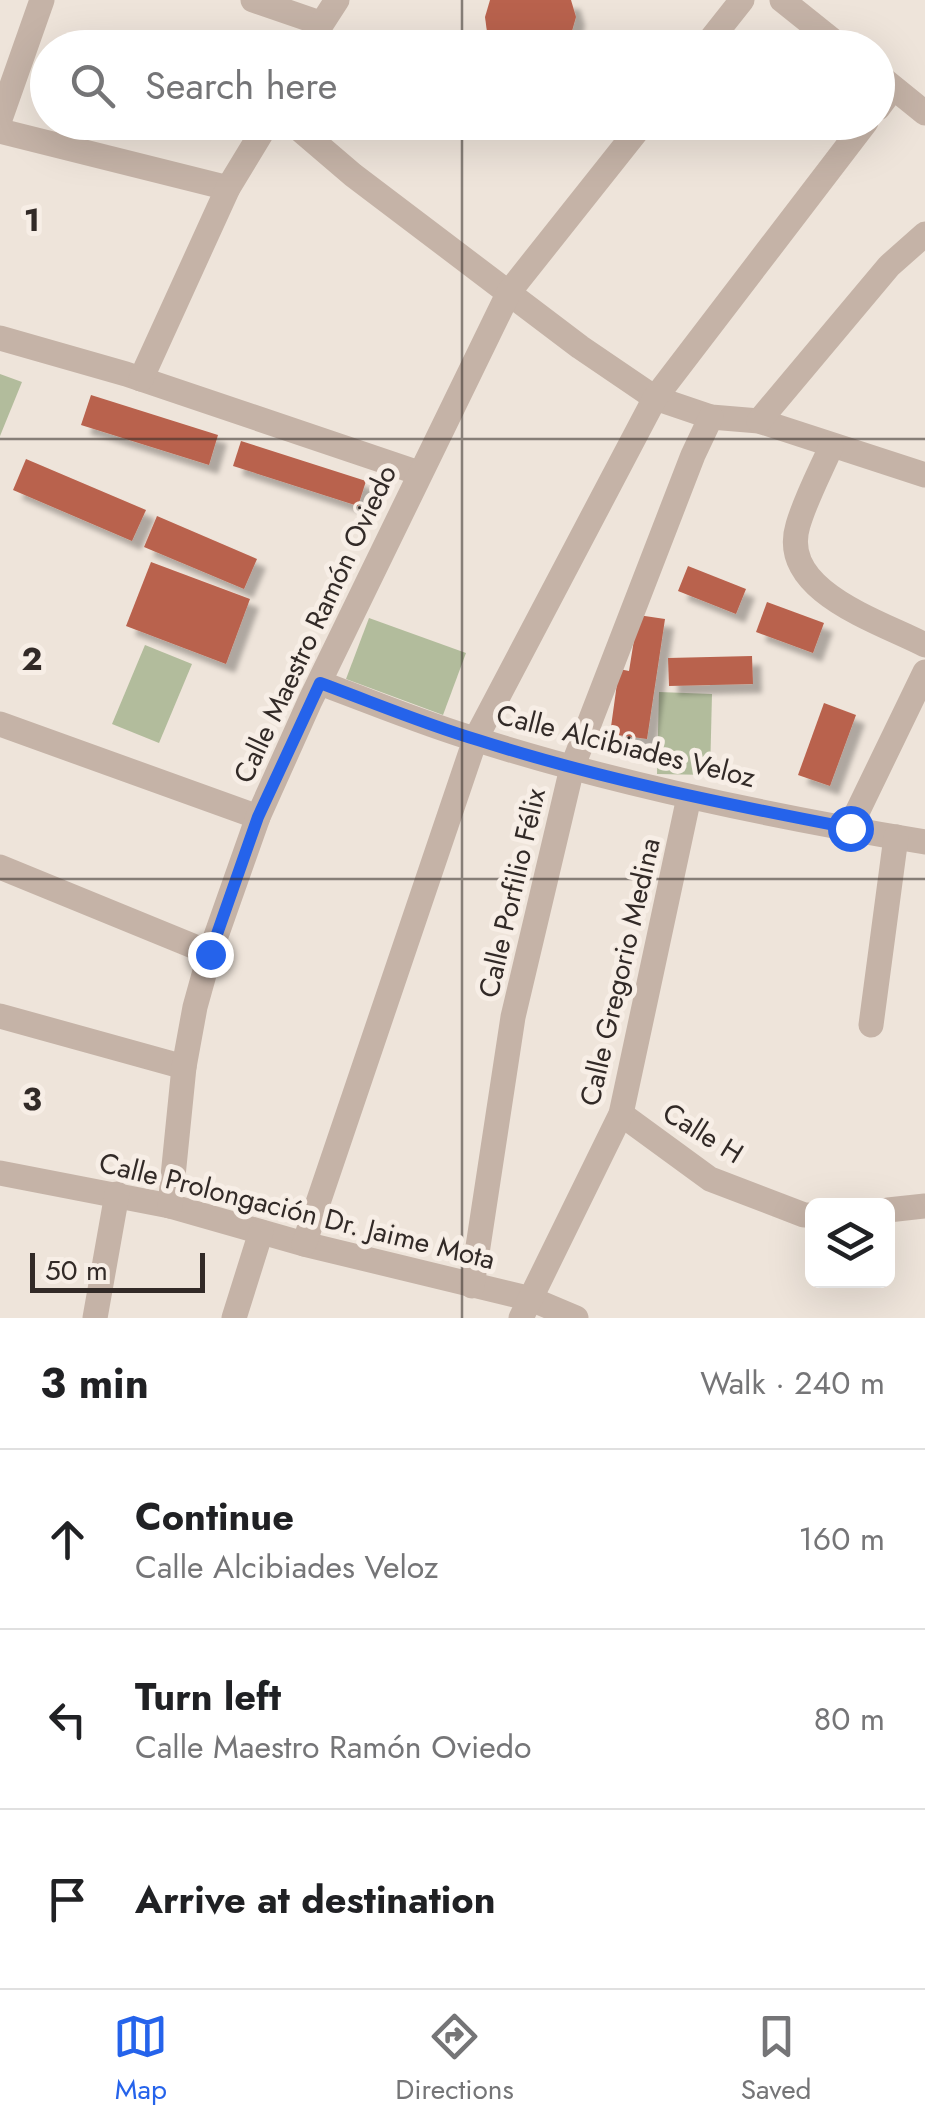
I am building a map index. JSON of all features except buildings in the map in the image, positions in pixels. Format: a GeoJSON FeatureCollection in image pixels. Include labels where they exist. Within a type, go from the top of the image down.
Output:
{"type":"FeatureCollection","features":[{"type":"Feature","properties":{"kind":"street"},"geometry":{"type":"LineString","coordinates":[[32,30],[42,0]]}},
{"type":"Feature","properties":{"kind":"street"},"geometry":{"type":"LineString","coordinates":[[253,0],[320,23]]}},
{"type":"Feature","properties":{"kind":"street"},"geometry":{"type":"LineString","coordinates":[[316,30],[337,0]]}},
{"type":"Feature","properties":{"kind":"street"},"geometry":{"type":"LineString","coordinates":[[718,30],[742,0]]}},
{"type":"Feature","properties":{"kind":"street"},"geometry":{"type":"LineString","coordinates":[[782,0],[820,30]]}},
{"type":"Feature","properties":{"kind":"street"},"geometry":{"type":"LineString","coordinates":[[0,120],[30,34]]}},
{"type":"Feature","properties":{"kind":"street"},"geometry":{"type":"LineString","coordinates":[[895,96],[925,112]]}},
{"type":"Feature","properties":{"kind":"street"},"geometry":{"type":"LineString","coordinates":[[0,131],[30,138]]}},
{"type":"Feature","properties":{"kind":"street"},"geometry":{"type":"LineString","coordinates":[[36,140],[228,188]]}},
{"type":"Feature","properties":{"kind":"street"},"geometry":{"type":"LineString","coordinates":[[141,380],[228,188],[257,140]]}},
{"type":"Feature","properties":{"kind":"street"},"geometry":{"type":"LineString","coordinates":[[311,140],[580,347],[655,398],[711,418],[759,420],[925,476]]}},
{"type":"Feature","properties":{"kind":"street","name":"Calle Maestro Ramón Oviedo"},"geometry":{"type":"LineString","coordinates":[[170,1206],[184,1067],[210,954],[258,817],[508,292],[630,140]]}},
{"type":"Feature","properties":{"kind":"street"},"geometry":{"type":"LineString","coordinates":[[304,1244],[475,740],[655,398],[852,140]]}},
{"type":"Feature","properties":{"kind":"street"},"geometry":{"type":"LineString","coordinates":[[759,420],[889,266],[925,234]]}},
{"type":"Feature","properties":{"kind":"street"},"geometry":{"type":"LineString","coordinates":[[0,338],[141,380],[419,473]]}},
{"type":"Feature","properties":{"kind":"street","name":"Calle Porfilio Félix"},"geometry":{"type":"LineString","coordinates":[[472,1286],[513,1018],[572,768],[711,418]]}},
{"type":"Feature","properties":{"kind":"street"},"geometry":{"type":"LineString","coordinates":[[832,447],[797,528],[795,559],[813,586],[925,645]]}},
{"type":"Feature","properties":{"kind":"street"},"geometry":{"type":"LineString","coordinates":[[850,828],[925,672]]}},
{"type":"Feature","properties":{"kind":"street","name":"Calle Alcibiades Veloz"},"geometry":{"type":"LineString","coordinates":[[320,683],[475,740],[572,768],[689,797],[925,842]]}},
{"type":"Feature","properties":{"kind":"street"},"geometry":{"type":"LineString","coordinates":[[0,724],[258,817]]}},
{"type":"Feature","properties":{"kind":"street","name":"Calle Gregorio Medina"},"geometry":{"type":"LineString","coordinates":[[526,1309],[621,1114],[689,797]]}},
{"type":"Feature","properties":{"kind":"street"},"geometry":{"type":"LineString","coordinates":[[871,1025],[896,838]]}},
{"type":"Feature","properties":{"kind":"street"},"geometry":{"type":"LineString","coordinates":[[0,866],[210,954]]}},
{"type":"Feature","properties":{"kind":"street"},"geometry":{"type":"LineString","coordinates":[[0,1016],[184,1067]]}},
{"type":"Feature","properties":{"kind":"street","name":"Calle H"},"geometry":{"type":"LineString","coordinates":[[621,1114],[710,1179],[805,1215]]}},
{"type":"Feature","properties":{"kind":"street","name":"Calle Prolongación Dr. Jaime Mota"},"geometry":{"type":"LineString","coordinates":[[0,1172],[170,1206],[472,1286],[526,1309],[576,1318]]}},
{"type":"Feature","properties":{"kind":"street"},"geometry":{"type":"LineString","coordinates":[[94,1318],[117,1194]]}},
{"type":"Feature","properties":{"kind":"street"},"geometry":{"type":"LineString","coordinates":[[895,1209],[925,1206]]}},
{"type":"Feature","properties":{"kind":"street"},"geometry":{"type":"LineString","coordinates":[[234,1318],[261,1232]]}},
{"type":"Feature","properties":{"kind":"green space"},"geometry":{"type":"Polygon","coordinates":[[[0,374],[22,382],[0,436],[0,374]]]}},
{"type":"Feature","properties":{"kind":"green space"},"geometry":{"type":"Polygon","coordinates":[[[369,618],[466,653],[443,715],[346,679],[369,618]]]}},
{"type":"Feature","properties":{"kind":"green space"},"geometry":{"type":"Polygon","coordinates":[[[145,645],[192,664],[159,743],[112,724],[145,645]]]}},
{"type":"Feature","properties":{"kind":"green space"},"geometry":{"type":"Polygon","coordinates":[[[659,692],[712,694],[710,775],[657,774],[659,692]]]}},
{"type":"Feature","properties":{"kind":"route"},"geometry":{"type":"LineString","coordinates":[[210,954],[258,817],[320,683],[475,740],[572,768],[689,797],[850,828]]}}]}
